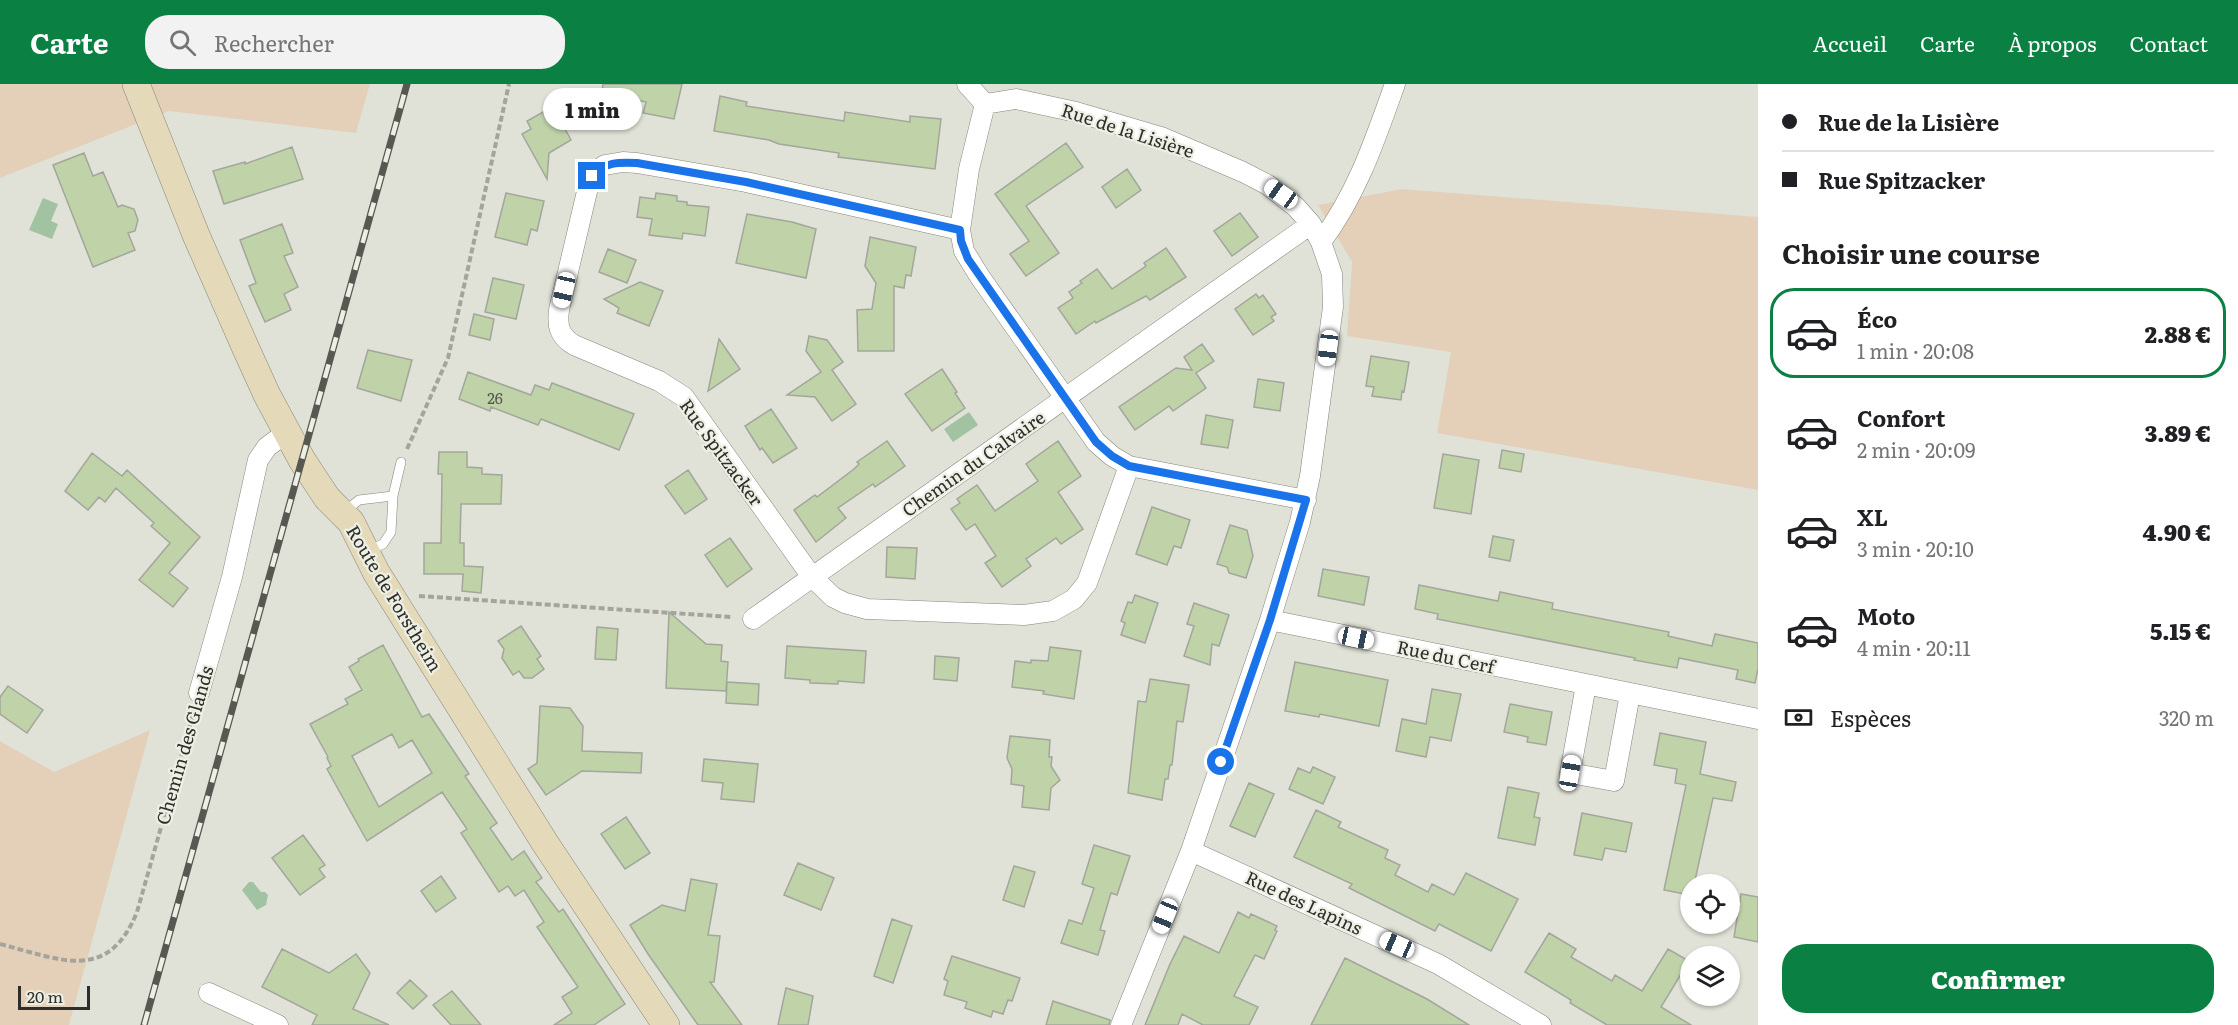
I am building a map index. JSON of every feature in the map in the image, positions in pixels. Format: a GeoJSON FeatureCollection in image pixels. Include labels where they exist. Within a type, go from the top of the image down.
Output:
{"type":"FeatureCollection","features":[{"type":"Feature","properties":{"kind":"street","name":"Route de Forstheim"},"geometry":{"type":"LineString","coordinates":[[136,84],[196,235],[247,351],[287,432],[327,498],[351,522],[376,572],[545,843],[666,1025]]}},
{"type":"Feature","properties":{"kind":"street"},"geometry":{"type":"LineString","coordinates":[[967,84],[985,104],[969,169],[960,230],[961,241],[968,259],[1096,442],[1112,456],[1129,466],[1306,500]]}},
{"type":"Feature","properties":{"kind":"street"},"geometry":{"type":"LineString","coordinates":[[1321,242],[1355,189],[1369,158],[1395,84]]}},
{"type":"Feature","properties":{"kind":"street","name":"Rue de la Lisière"},"geometry":{"type":"LineString","coordinates":[[985,104],[1016,99],[1036,102],[1161,137],[1268,185],[1296,207],[1311,224],[1321,242],[1332,274],[1333,307],[1306,500],[1270,620],[1191,850],[1121,1025]]}},
{"type":"Feature","properties":{"kind":"street","name":"Rue Spitzacker"},"geometry":{"type":"LineString","coordinates":[[960,230],[746,182],[637,163],[623,162],[605,165],[598,169],[589,183],[559,310],[559,329],[562,336],[573,345],[659,381],[684,397],[812,577],[833,597],[867,609],[1023,615],[1053,611],[1065,606],[1087,583],[1129,466]]}},
{"type":"Feature","properties":{"kind":"street","name":"Chemin du Calvaire"},"geometry":{"type":"LineString","coordinates":[[753,619],[1311,224]]}},
{"type":"Feature","properties":{"kind":"street","name":"Chemin des Glands"},"geometry":{"type":"LineString","coordinates":[[200,693],[232,577],[258,460],[267,447],[287,432]]}},
{"type":"Feature","properties":{"kind":"street","name":"Rue du Cerf"},"geometry":{"type":"LineString","coordinates":[[1270,620],[1758,719]]}},
{"type":"Feature","properties":{"kind":"street"},"geometry":{"type":"LineString","coordinates":[[1586,685],[1570,773],[1614,782],[1630,694]]}},
{"type":"Feature","properties":{"kind":"street","name":"Rue des Lapins"},"geometry":{"type":"LineString","coordinates":[[1191,850],[1438,964],[1541,1025]]}},
{"type":"Feature","properties":{"kind":"street"},"geometry":{"type":"LineString","coordinates":[[209,993],[278,1025]]}},
{"type":"Feature","properties":{"kind":"lane"},"geometry":{"type":"LineString","coordinates":[[366,551],[383,544],[391,532],[393,496],[401,462]]}},
{"type":"Feature","properties":{"kind":"lane"},"geometry":{"type":"LineString","coordinates":[[343,512],[359,500],[393,496]]}},
{"type":"Feature","properties":{"kind":"path"},"geometry":{"type":"LineString","coordinates":[[401,462],[448,358],[509,84]]}},
{"type":"Feature","properties":{"kind":"path"},"geometry":{"type":"LineString","coordinates":[[391,595],[397,592],[406,595],[753,619]]}},
{"type":"Feature","properties":{"kind":"path","name":"Chemin des Glands"},"geometry":{"type":"LineString","coordinates":[[0,944],[83,961],[105,955],[116,948],[124,938],[137,912],[200,693]]}},
{"type":"Feature","properties":{"kind":"shaded area"},"geometry":{"type":"Polygon","coordinates":[[[0,84],[370,84],[356,133],[169,111],[0,178],[0,84]]]}},
{"type":"Feature","properties":{"kind":"shaded area"},"geometry":{"type":"Polygon","coordinates":[[[1402,189],[1758,217],[1758,490],[1437,433],[1451,352],[1347,336],[1352,262],[1318,205],[1402,189]]]}},
{"type":"Feature","properties":{"kind":"shaded area"},"geometry":{"type":"Polygon","coordinates":[[[43,198],[58,204],[51,221],[58,224],[52,239],[29,230],[43,198]]]}},
{"type":"Feature","properties":{"kind":"shaded area"},"geometry":{"type":"Polygon","coordinates":[[[969,412],[978,425],[953,442],[944,429],[969,412]]]}},
{"type":"Feature","properties":{"kind":"shaded area"},"geometry":{"type":"Polygon","coordinates":[[[150,730],[69,1025],[0,1025],[0,741],[54,772],[150,730]]]}},
{"type":"Feature","properties":{"kind":"shaded area"},"geometry":{"type":"Polygon","coordinates":[[[249,882],[253,882],[261,892],[268,895],[266,905],[257,910],[242,890],[249,882]]]}},
{"type":"Feature","properties":{"kind":"building"},"geometry":{"type":"Polygon","coordinates":[[[603,84],[682,84],[674,119],[643,113],[646,102],[602,93],[603,84]]]}},
{"type":"Feature","properties":{"kind":"building"},"geometry":{"type":"Polygon","coordinates":[[[720,96],[747,102],[746,106],[844,121],[845,112],[910,122],[910,116],[941,119],[935,169],[838,157],[839,153],[714,131],[720,96]]]}},
{"type":"Feature","properties":{"kind":"building"},"geometry":{"type":"Polygon","coordinates":[[[543,112],[547,120],[557,114],[571,140],[549,153],[547,179],[522,134],[531,129],[527,121],[543,112]]]}},
{"type":"Feature","properties":{"kind":"building"},"geometry":{"type":"Polygon","coordinates":[[[1066,143],[1083,167],[1026,206],[1059,253],[1026,276],[1010,254],[1029,241],[995,194],[1066,143]]]}},
{"type":"Feature","properties":{"kind":"building"},"geometry":{"type":"Polygon","coordinates":[[[292,147],[303,179],[224,204],[213,171],[245,162],[245,164],[292,147]]]}},
{"type":"Feature","properties":{"kind":"building"},"geometry":{"type":"Polygon","coordinates":[[[84,153],[93,176],[103,172],[118,207],[122,205],[134,209],[138,220],[135,231],[128,233],[135,250],[93,267],[53,165],[84,153]]]}},
{"type":"Feature","properties":{"kind":"building"},"geometry":{"type":"Polygon","coordinates":[[[1127,169],[1141,190],[1116,208],[1102,187],[1127,169]]]}},
{"type":"Feature","properties":{"kind":"building"},"geometry":{"type":"Polygon","coordinates":[[[506,193],[544,201],[537,231],[531,229],[527,245],[495,237],[506,193]]]}},
{"type":"Feature","properties":{"kind":"building"},"geometry":{"type":"Polygon","coordinates":[[[656,193],[677,196],[677,201],[687,202],[687,205],[709,207],[705,236],[683,233],[682,239],[649,235],[652,219],[637,217],[640,197],[655,199],[656,193]]]}},
{"type":"Feature","properties":{"kind":"building"},"geometry":{"type":"Polygon","coordinates":[[[1240,213],[1258,237],[1232,256],[1214,231],[1240,213]]]}},
{"type":"Feature","properties":{"kind":"building"},"geometry":{"type":"Polygon","coordinates":[[[747,214],[816,229],[806,278],[736,263],[747,214]]]}},
{"type":"Feature","properties":{"kind":"building"},"geometry":{"type":"Polygon","coordinates":[[[282,224],[293,253],[284,256],[298,287],[284,294],[291,310],[265,322],[249,286],[256,283],[240,240],[282,224]]]}},
{"type":"Feature","properties":{"kind":"building"},"geometry":{"type":"Polygon","coordinates":[[[870,237],[916,247],[911,276],[906,275],[904,288],[894,286],[894,351],[858,351],[857,310],[872,309],[876,283],[865,266],[870,237]]]}},
{"type":"Feature","properties":{"kind":"building"},"geometry":{"type":"Polygon","coordinates":[[[1166,248],[1186,277],[1150,300],[1146,296],[1096,323],[1095,321],[1076,334],[1058,308],[1073,298],[1069,292],[1082,283],[1080,281],[1097,269],[1112,289],[1146,266],[1144,263],[1166,248]]]}},
{"type":"Feature","properties":{"kind":"building"},"geometry":{"type":"Polygon","coordinates":[[[608,249],[636,260],[627,283],[599,272],[608,249]]]}},
{"type":"Feature","properties":{"kind":"building"},"geometry":{"type":"Polygon","coordinates":[[[493,278],[524,285],[516,319],[485,312],[493,278]]]}},
{"type":"Feature","properties":{"kind":"building"},"geometry":{"type":"Polygon","coordinates":[[[640,282],[663,291],[649,326],[617,313],[619,308],[604,299],[640,282]]]}},
{"type":"Feature","properties":{"kind":"building"},"geometry":{"type":"Polygon","coordinates":[[[1256,294],[1259,298],[1263,295],[1276,314],[1271,317],[1274,321],[1253,335],[1235,309],[1256,294]]]}},
{"type":"Feature","properties":{"kind":"building"},"geometry":{"type":"Polygon","coordinates":[[[474,314],[494,319],[490,340],[469,335],[474,314]]]}},
{"type":"Feature","properties":{"kind":"building"},"geometry":{"type":"Polygon","coordinates":[[[809,336],[827,340],[843,362],[832,370],[856,404],[832,421],[815,397],[787,395],[821,372],[806,351],[809,336]]]}},
{"type":"Feature","properties":{"kind":"building"},"geometry":{"type":"Polygon","coordinates":[[[719,339],[740,369],[708,391],[719,339]]]}},
{"type":"Feature","properties":{"kind":"building"},"geometry":{"type":"Polygon","coordinates":[[[1202,344],[1214,361],[1196,373],[1206,388],[1173,411],[1169,406],[1135,430],[1119,407],[1176,368],[1192,370],[1184,357],[1202,344]]]}},
{"type":"Feature","properties":{"kind":"building"},"geometry":{"type":"Polygon","coordinates":[[[368,350],[412,360],[401,401],[357,388],[368,350]]]}},
{"type":"Feature","properties":{"kind":"building"},"geometry":{"type":"Polygon","coordinates":[[[1371,356],[1409,362],[1401,400],[1372,396],[1374,387],[1366,386],[1371,356]]]}},
{"type":"Feature","properties":{"kind":"building"},"geometry":{"type":"Polygon","coordinates":[[[942,369],[965,408],[932,431],[905,394],[942,369]]]}},
{"type":"Feature","properties":{"kind":"building"},"geometry":{"type":"Polygon","coordinates":[[[468,372],[531,395],[535,385],[549,390],[552,383],[634,414],[619,450],[541,419],[538,425],[491,407],[490,411],[459,399],[468,372]]]}},
{"type":"Feature","properties":{"kind":"building"},"geometry":{"type":"Polygon","coordinates":[[[1258,379],[1284,383],[1280,411],[1254,407],[1258,379]]]}},
{"type":"Feature","properties":{"kind":"building"},"geometry":{"type":"Polygon","coordinates":[[[771,409],[797,448],[773,463],[762,448],[760,450],[745,426],[771,409]]]}},
{"type":"Feature","properties":{"kind":"building"},"geometry":{"type":"Polygon","coordinates":[[[1206,415],[1233,420],[1228,448],[1201,444],[1206,415]]]}},
{"type":"Feature","properties":{"kind":"building"},"geometry":{"type":"Polygon","coordinates":[[[887,441],[905,466],[875,487],[873,484],[838,508],[846,518],[816,542],[794,510],[815,495],[817,497],[854,469],[859,464],[857,462],[887,441]]]}},
{"type":"Feature","properties":{"kind":"building"},"geometry":{"type":"Polygon","coordinates":[[[1058,441],[1081,476],[1058,492],[1083,529],[1061,544],[1056,538],[1026,559],[1031,566],[1002,587],[985,563],[996,556],[975,524],[966,530],[951,509],[960,503],[957,499],[977,485],[995,511],[1038,481],[1026,464],[1058,441]]]}},
{"type":"Feature","properties":{"kind":"building"},"geometry":{"type":"Polygon","coordinates":[[[1502,450],[1524,454],[1521,472],[1499,468],[1502,450]]]}},
{"type":"Feature","properties":{"kind":"building"},"geometry":{"type":"Polygon","coordinates":[[[439,452],[467,452],[467,467],[482,468],[482,474],[502,475],[501,504],[461,504],[460,543],[464,543],[464,566],[483,567],[481,593],[462,591],[463,574],[424,574],[424,543],[441,543],[442,474],[438,474],[439,452]]]}},
{"type":"Feature","properties":{"kind":"building"},"geometry":{"type":"Polygon","coordinates":[[[92,453],[122,476],[127,470],[200,537],[169,573],[188,588],[173,607],[139,580],[170,543],[151,526],[154,523],[116,488],[105,502],[99,497],[88,510],[65,491],[92,453]]]}},
{"type":"Feature","properties":{"kind":"building"},"geometry":{"type":"Polygon","coordinates":[[[1443,454],[1479,460],[1471,514],[1434,508],[1443,454]]]}},
{"type":"Feature","properties":{"kind":"building"},"geometry":{"type":"Polygon","coordinates":[[[688,470],[707,499],[685,514],[665,486],[688,470]]]}},
{"type":"Feature","properties":{"kind":"building"},"geometry":{"type":"Polygon","coordinates":[[[1152,507],[1190,520],[1181,548],[1174,546],[1167,565],[1136,554],[1152,507]]]}},
{"type":"Feature","properties":{"kind":"building"},"geometry":{"type":"Polygon","coordinates":[[[1230,525],[1247,530],[1253,556],[1246,578],[1229,573],[1227,567],[1217,564],[1230,525]]]}},
{"type":"Feature","properties":{"kind":"building"},"geometry":{"type":"Polygon","coordinates":[[[1493,536],[1514,540],[1510,561],[1489,557],[1493,536]]]}},
{"type":"Feature","properties":{"kind":"building"},"geometry":{"type":"Polygon","coordinates":[[[730,538],[752,569],[727,587],[705,555],[730,538]]]}},
{"type":"Feature","properties":{"kind":"building"},"geometry":{"type":"Polygon","coordinates":[[[887,547],[917,548],[915,579],[886,577],[887,547]]]}},
{"type":"Feature","properties":{"kind":"building"},"geometry":{"type":"Polygon","coordinates":[[[1323,569],[1369,577],[1364,605],[1318,596],[1323,569]]]}},
{"type":"Feature","properties":{"kind":"building"},"geometry":{"type":"Polygon","coordinates":[[[1419,585],[1498,601],[1500,592],[1553,603],[1552,609],[1669,632],[1668,636],[1712,646],[1715,634],[1758,643],[1758,669],[1755,683],[1736,679],[1738,670],[1679,658],[1677,668],[1437,619],[1438,614],[1415,609],[1419,585]]]}},
{"type":"Feature","properties":{"kind":"building"},"geometry":{"type":"Polygon","coordinates":[[[1135,595],[1158,603],[1145,643],[1121,635],[1125,623],[1121,621],[1128,602],[1132,603],[1135,595]]]}},
{"type":"Feature","properties":{"kind":"building"},"geometry":{"type":"Polygon","coordinates":[[[1194,603],[1229,615],[1219,646],[1212,644],[1210,665],[1184,656],[1194,626],[1187,624],[1194,603]]]}},
{"type":"Feature","properties":{"kind":"building"},"geometry":{"type":"Polygon","coordinates":[[[669,612],[706,644],[722,645],[721,661],[728,662],[726,691],[666,688],[669,612]]]}},
{"type":"Feature","properties":{"kind":"building"},"geometry":{"type":"Polygon","coordinates":[[[521,626],[541,656],[537,659],[544,669],[532,678],[524,678],[519,671],[513,675],[502,658],[504,649],[498,641],[521,626]]]}},
{"type":"Feature","properties":{"kind":"building"},"geometry":{"type":"Polygon","coordinates":[[[597,627],[618,629],[616,660],[595,659],[597,627]]]}},
{"type":"Feature","properties":{"kind":"building"},"geometry":{"type":"Polygon","coordinates":[[[383,645],[422,717],[429,714],[469,774],[465,776],[497,823],[490,828],[512,860],[524,851],[542,878],[536,882],[559,912],[563,909],[625,1004],[594,1025],[554,1025],[572,1013],[562,997],[578,987],[537,927],[544,922],[524,890],[515,896],[508,886],[499,892],[461,833],[467,829],[442,792],[367,841],[327,769],[331,766],[328,757],[310,724],[348,704],[345,699],[362,690],[349,667],[359,661],[358,659],[383,645]],[[392,734],[352,756],[379,807],[432,773],[412,740],[399,748],[392,734]]]}},
{"type":"Feature","properties":{"kind":"building"},"geometry":{"type":"Polygon","coordinates":[[[787,646],[866,651],[864,683],[838,681],[838,684],[810,683],[810,680],[785,678],[787,646]]]}},
{"type":"Feature","properties":{"kind":"building"},"geometry":{"type":"Polygon","coordinates":[[[1050,647],[1081,651],[1074,699],[1043,694],[1044,691],[1012,687],[1015,661],[1031,663],[1031,660],[1048,661],[1050,647]]]}},
{"type":"Feature","properties":{"kind":"building"},"geometry":{"type":"Polygon","coordinates":[[[935,656],[959,658],[957,681],[934,679],[935,656]]]}},
{"type":"Feature","properties":{"kind":"building"},"geometry":{"type":"Polygon","coordinates":[[[1295,662],[1388,680],[1379,726],[1320,714],[1319,717],[1285,711],[1295,662]]]}},
{"type":"Feature","properties":{"kind":"building"},"geometry":{"type":"Polygon","coordinates":[[[1150,679],[1189,685],[1183,722],[1177,721],[1172,765],[1170,765],[1168,779],[1165,779],[1162,800],[1128,793],[1138,701],[1146,702],[1150,679]]]}},
{"type":"Feature","properties":{"kind":"building"},"geometry":{"type":"Polygon","coordinates":[[[727,682],[759,684],[758,705],[726,703],[727,682]]]}},
{"type":"Feature","properties":{"kind":"building"},"geometry":{"type":"Polygon","coordinates":[[[8,686],[43,710],[27,733],[0,714],[0,697],[8,686]]]}},
{"type":"Feature","properties":{"kind":"building"},"geometry":{"type":"Polygon","coordinates":[[[1432,689],[1461,694],[1451,741],[1430,737],[1426,757],[1396,751],[1402,719],[1426,724],[1432,689]]]}},
{"type":"Feature","properties":{"kind":"building"},"geometry":{"type":"Polygon","coordinates":[[[1510,704],[1552,712],[1546,745],[1527,742],[1528,737],[1504,732],[1510,704]]]}},
{"type":"Feature","properties":{"kind":"building"},"geometry":{"type":"Polygon","coordinates":[[[540,706],[570,708],[583,726],[582,751],[642,753],[641,773],[582,771],[546,795],[528,769],[537,763],[540,706]]]}},
{"type":"Feature","properties":{"kind":"building"},"geometry":{"type":"Polygon","coordinates":[[[1660,733],[1706,742],[1700,774],[1736,782],[1732,801],[1713,798],[1696,874],[1680,874],[1680,893],[1664,890],[1686,785],[1675,783],[1677,769],[1654,765],[1660,733]]]}},
{"type":"Feature","properties":{"kind":"building"},"geometry":{"type":"Polygon","coordinates":[[[1010,736],[1050,740],[1051,766],[1060,780],[1051,788],[1049,810],[1022,807],[1024,786],[1011,784],[1012,769],[1007,758],[1010,736]]]}},
{"type":"Feature","properties":{"kind":"building"},"geometry":{"type":"Polygon","coordinates":[[[704,759],[758,764],[754,802],[721,799],[723,783],[702,781],[704,759]]]}},
{"type":"Feature","properties":{"kind":"building"},"geometry":{"type":"Polygon","coordinates":[[[1313,767],[1335,777],[1323,804],[1289,789],[1298,768],[1310,773],[1313,767]]]}},
{"type":"Feature","properties":{"kind":"building"},"geometry":{"type":"Polygon","coordinates":[[[1249,783],[1274,794],[1255,837],[1230,826],[1249,783]]]}},
{"type":"Feature","properties":{"kind":"building"},"geometry":{"type":"Polygon","coordinates":[[[1508,787],[1539,793],[1534,817],[1540,818],[1535,845],[1498,838],[1508,787]]]}},
{"type":"Feature","properties":{"kind":"building"},"geometry":{"type":"Polygon","coordinates":[[[1316,810],[1341,822],[1338,827],[1388,850],[1385,858],[1400,865],[1395,875],[1428,892],[1432,884],[1454,895],[1466,873],[1518,899],[1491,951],[1439,924],[1435,931],[1349,888],[1352,884],[1294,857],[1316,810]]]}},
{"type":"Feature","properties":{"kind":"building"},"geometry":{"type":"Polygon","coordinates":[[[1582,813],[1632,823],[1626,852],[1605,848],[1602,860],[1574,855],[1582,813]]]}},
{"type":"Feature","properties":{"kind":"building"},"geometry":{"type":"Polygon","coordinates":[[[626,817],[650,853],[625,869],[601,834],[626,817]]]}},
{"type":"Feature","properties":{"kind":"building"},"geometry":{"type":"Polygon","coordinates":[[[303,835],[325,865],[319,869],[325,877],[300,895],[272,858],[303,835]]]}},
{"type":"Feature","properties":{"kind":"building"},"geometry":{"type":"Polygon","coordinates":[[[1094,845],[1130,856],[1117,895],[1111,893],[1100,930],[1105,931],[1098,955],[1061,943],[1069,920],[1082,924],[1094,888],[1082,884],[1094,845]]]}},
{"type":"Feature","properties":{"kind":"building"},"geometry":{"type":"Polygon","coordinates":[[[798,863],[834,878],[821,910],[784,895],[798,863]]]}},
{"type":"Feature","properties":{"kind":"building"},"geometry":{"type":"Polygon","coordinates":[[[1014,866],[1035,872],[1024,907],[1003,900],[1014,866]]]}},
{"type":"Feature","properties":{"kind":"building"},"geometry":{"type":"Polygon","coordinates":[[[441,876],[456,898],[436,912],[421,891],[441,876]]]}},
{"type":"Feature","properties":{"kind":"building"},"geometry":{"type":"Polygon","coordinates":[[[691,879],[717,884],[708,935],[720,936],[714,982],[710,982],[742,1025],[698,1025],[630,925],[662,905],[685,911],[691,879]]]}},
{"type":"Feature","properties":{"kind":"building"},"geometry":{"type":"Polygon","coordinates":[[[1741,894],[1758,897],[1758,942],[1734,937],[1734,934],[1740,934],[1741,894]]]}},
{"type":"Feature","properties":{"kind":"building"},"geometry":{"type":"Polygon","coordinates":[[[1238,912],[1249,918],[1251,914],[1277,926],[1275,930],[1277,931],[1264,959],[1255,955],[1234,996],[1258,1007],[1249,1025],[1203,1025],[1182,1014],[1178,1025],[1145,1025],[1184,936],[1219,953],[1238,912]]]}},
{"type":"Feature","properties":{"kind":"building"},"geometry":{"type":"Polygon","coordinates":[[[892,919],[912,926],[893,983],[874,976],[892,919]]]}},
{"type":"Feature","properties":{"kind":"building"},"geometry":{"type":"Polygon","coordinates":[[[1549,933],[1576,949],[1571,957],[1612,981],[1615,975],[1642,991],[1668,949],[1680,956],[1680,976],[1661,1007],[1691,1025],[1607,1025],[1525,972],[1549,933]]]}},
{"type":"Feature","properties":{"kind":"building"},"geometry":{"type":"Polygon","coordinates":[[[282,949],[329,973],[356,954],[370,973],[353,1009],[389,1025],[312,1025],[317,1015],[262,987],[282,949]]]}},
{"type":"Feature","properties":{"kind":"building"},"geometry":{"type":"Polygon","coordinates":[[[952,956],[1020,978],[1012,1001],[1008,1000],[1003,1014],[993,1011],[991,1017],[965,1008],[967,1002],[944,995],[948,981],[944,979],[952,956]]]}},
{"type":"Feature","properties":{"kind":"building"},"geometry":{"type":"Polygon","coordinates":[[[1345,958],[1427,999],[1469,1025],[1311,1025],[1345,958]]]}},
{"type":"Feature","properties":{"kind":"building"},"geometry":{"type":"Polygon","coordinates":[[[410,980],[427,996],[413,1009],[397,993],[410,980]]]}},
{"type":"Feature","properties":{"kind":"building"},"geometry":{"type":"Polygon","coordinates":[[[786,988],[813,996],[808,1025],[778,1025],[786,988]]]}},
{"type":"Feature","properties":{"kind":"building"},"geometry":{"type":"Polygon","coordinates":[[[452,991],[481,1025],[451,1025],[433,1005],[452,991]]]}},
{"type":"Feature","properties":{"kind":"building"},"geometry":{"type":"Polygon","coordinates":[[[1053,1001],[1110,1020],[1109,1025],[1046,1025],[1053,1001]]]}},
{"type":"Feature","properties":{"kind":"railway"},"geometry":{"type":"LineString","coordinates":[[144,1025],[407,84]]}},
{"type":"Feature","properties":{"kind":"route"},"geometry":{"type":"LineString","coordinates":[[592,176],[605,165],[623,162],[637,163],[746,182],[960,230],[961,241],[968,259],[1096,442],[1112,456],[1129,466],[1306,500],[1270,620],[1221,762]]}}]}
